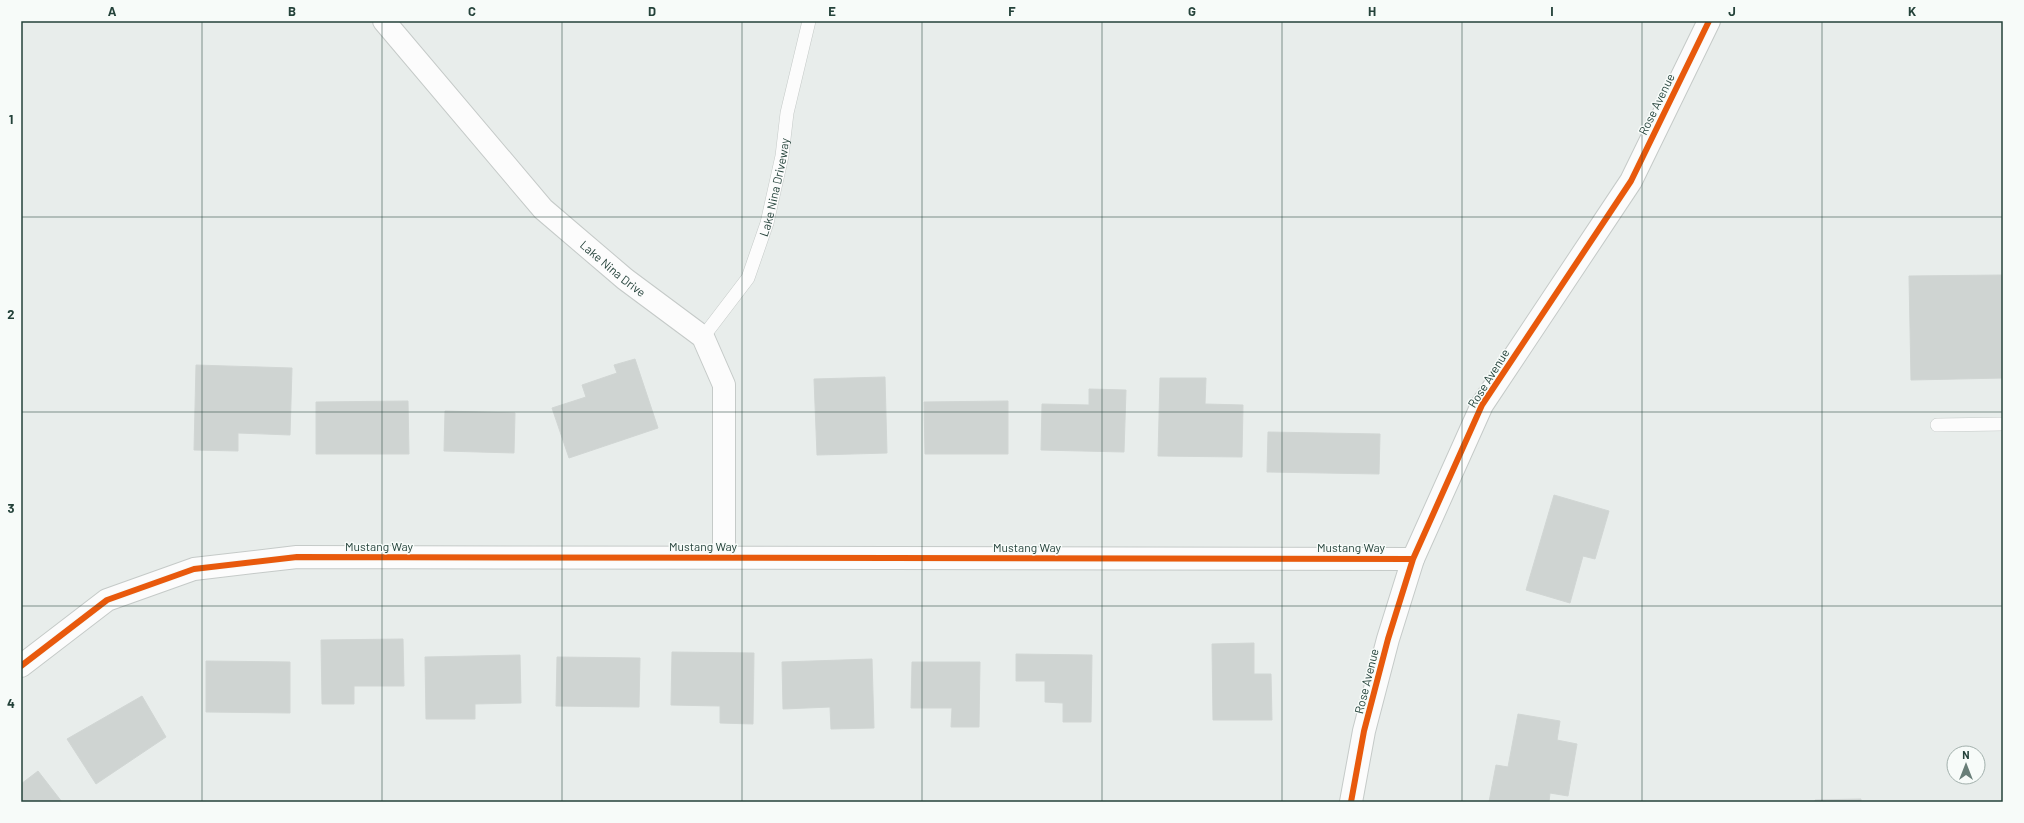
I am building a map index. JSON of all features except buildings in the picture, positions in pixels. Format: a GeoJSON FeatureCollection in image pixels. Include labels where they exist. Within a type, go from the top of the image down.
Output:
{"type":"FeatureCollection","features":[{"type":"Feature","properties":{"kind":"street","name":"Lake Nina Drive"},"geometry":{"type":"LineString","coordinates":[[384,21],[543,209],[625,279],[703,337],[724,385],[724,557]]}},
{"type":"Feature","properties":{"kind":"street","name":"Rose Avenue"},"geometry":{"type":"LineString","coordinates":[[1351,802],[1364,731],[1388,639],[1413,558],[1482,405],[1631,181],[1709,21]]}},
{"type":"Feature","properties":{"kind":"street","name":"Mustang Way"},"geometry":{"type":"LineString","coordinates":[[21,666],[107,600],[194,569],[297,557],[1413,558]]}},
{"type":"Feature","properties":{"kind":"lane","name":"Lake Nina Driveway"},"geometry":{"type":"LineString","coordinates":[[703,337],[748,278],[767,223],[782,156],[787,113],[809,21]]}},
{"type":"Feature","properties":{"kind":"lane"},"geometry":{"type":"LineString","coordinates":[[1937,425],[2003,424]]}},
{"type":"Feature","properties":{"kind":"cycle path"},"geometry":{"type":"LineString","coordinates":[[1351,802],[1364,731],[1388,639],[1413,559],[1482,405],[1631,181],[1709,21]]}},
{"type":"Feature","properties":{"kind":"cycle path"},"geometry":{"type":"LineString","coordinates":[[21,666],[107,600],[194,569],[297,557],[1413,559]]}}]}
